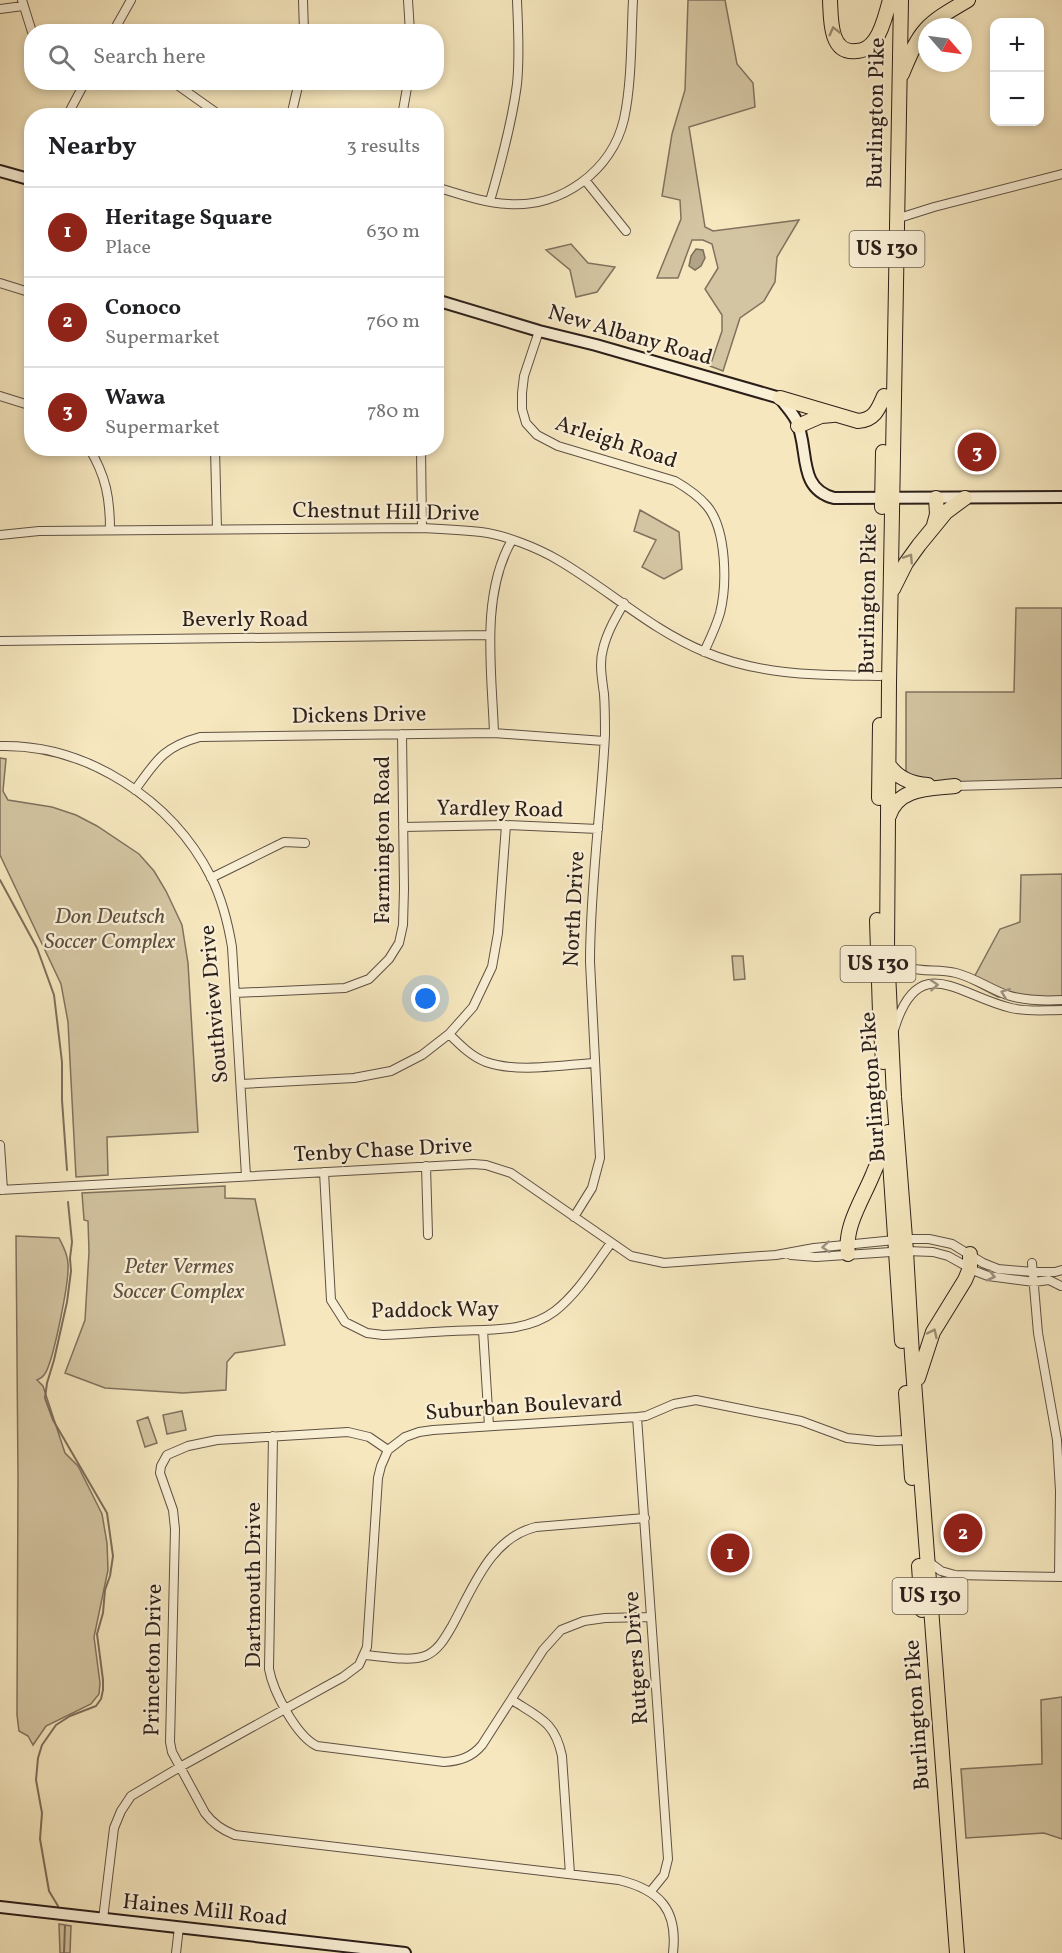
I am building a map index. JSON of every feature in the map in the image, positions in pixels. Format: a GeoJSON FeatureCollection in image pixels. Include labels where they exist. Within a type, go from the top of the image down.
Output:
{"type":"FeatureCollection","features":[{"type":"Feature","properties":{"kind":"highway"},"geometry":{"type":"LineString","coordinates":[[830,0],[832,34],[843,48],[848,51],[857,51],[866,49],[874,41],[891,0]]}},
{"type":"Feature","properties":{"kind":"highway","name":"Burlington Pike"},"geometry":{"type":"LineString","coordinates":[[891,0],[884,396],[890,593],[887,951],[909,1440],[948,1953]]}},
{"type":"Feature","properties":{"kind":"highway","name":"Burlington Pike"},"geometry":{"type":"LineString","coordinates":[[901,0],[896,219],[880,676],[877,941],[888,1131],[915,1389],[957,1953]]}},
{"type":"Feature","properties":{"kind":"highway"},"geometry":{"type":"LineString","coordinates":[[899,83],[914,46],[926,27],[968,0]]}},
{"type":"Feature","properties":{"kind":"highway"},"geometry":{"type":"LineString","coordinates":[[780,398],[858,421],[873,417],[884,396]]}},
{"type":"Feature","properties":{"kind":"highway"},"geometry":{"type":"LineString","coordinates":[[798,426],[821,416],[835,415]]}},
{"type":"Feature","properties":{"kind":"highway"},"geometry":{"type":"LineString","coordinates":[[933,527],[937,514],[936,498]]}},
{"type":"Feature","properties":{"kind":"highway"},"geometry":{"type":"LineString","coordinates":[[890,593],[912,553],[946,512],[966,498]]}},
{"type":"Feature","properties":{"kind":"highway"},"geometry":{"type":"LineString","coordinates":[[889,765],[898,775],[913,783],[954,786]]}},
{"type":"Feature","properties":{"kind":"highway"},"geometry":{"type":"LineString","coordinates":[[887,824],[893,808],[903,796],[914,792],[954,786]]}},
{"type":"Feature","properties":{"kind":"highway"},"geometry":{"type":"LineString","coordinates":[[848,1250],[851,1224],[878,1163],[888,1131]]}},
{"type":"Feature","properties":{"kind":"highway"},"geometry":{"type":"LineString","coordinates":[[915,1389],[933,1332],[965,1280],[970,1261]]}},
{"type":"Feature","properties":{"kind":"street"},"geometry":{"type":"LineString","coordinates":[[118,24],[131,0]]}},
{"type":"Feature","properties":{"kind":"street"},"geometry":{"type":"LineString","coordinates":[[303,0],[304,24]]}},
{"type":"Feature","properties":{"kind":"street"},"geometry":{"type":"LineString","coordinates":[[408,0],[410,24]]}},
{"type":"Feature","properties":{"kind":"street"},"geometry":{"type":"LineString","coordinates":[[490,201],[504,150],[517,83],[519,44],[517,0]]}},
{"type":"Feature","properties":{"kind":"street"},"geometry":{"type":"LineString","coordinates":[[444,189],[507,204],[531,204],[554,198],[575,188],[585,180],[606,158],[624,120],[633,0]]}},
{"type":"Feature","properties":{"kind":"street"},"geometry":{"type":"LineString","coordinates":[[0,9],[22,3],[29,24]]}},
{"type":"Feature","properties":{"kind":"street"},"geometry":{"type":"LineString","coordinates":[[71,108],[81,90]]}},
{"type":"Feature","properties":{"kind":"street"},"geometry":{"type":"LineString","coordinates":[[190,90],[211,108]]}},
{"type":"Feature","properties":{"kind":"street"},"geometry":{"type":"LineString","coordinates":[[293,108],[297,90]]}},
{"type":"Feature","properties":{"kind":"street"},"geometry":{"type":"LineString","coordinates":[[403,108],[407,90]]}},
{"type":"Feature","properties":{"kind":"street"},"geometry":{"type":"LineString","coordinates":[[0,171],[24,178]]}},
{"type":"Feature","properties":{"kind":"street"},"geometry":{"type":"LineString","coordinates":[[896,219],[1062,174]]}},
{"type":"Feature","properties":{"kind":"street"},"geometry":{"type":"LineString","coordinates":[[585,180],[626,231]]}},
{"type":"Feature","properties":{"kind":"street"},"geometry":{"type":"LineString","coordinates":[[0,283],[24,290]]}},
{"type":"Feature","properties":{"kind":"street","name":"New Albany Road"},"geometry":{"type":"LineString","coordinates":[[444,302],[780,398]]}},
{"type":"Feature","properties":{"kind":"street","name":"Arleigh Road"},"geometry":{"type":"LineString","coordinates":[[539,331],[524,376],[522,393],[522,409],[526,423],[537,435],[558,446],[675,481],[692,491],[712,514],[722,540],[724,586],[720,613],[704,652]]}},
{"type":"Feature","properties":{"kind":"street"},"geometry":{"type":"LineString","coordinates":[[0,396],[24,404]]}},
{"type":"Feature","properties":{"kind":"street"},"geometry":{"type":"LineString","coordinates":[[780,398],[790,410],[798,426],[808,476],[815,488],[823,495],[834,498],[1062,497]]}},
{"type":"Feature","properties":{"kind":"street"},"geometry":{"type":"LineString","coordinates":[[93,456],[105,481],[110,507],[110,530]]}},
{"type":"Feature","properties":{"kind":"street"},"geometry":{"type":"LineString","coordinates":[[215,456],[217,529]]}},
{"type":"Feature","properties":{"kind":"street"},"geometry":{"type":"LineString","coordinates":[[421,456],[422,528]]}},
{"type":"Feature","properties":{"kind":"street","name":"Chestnut Hill Drive"},"geometry":{"type":"LineString","coordinates":[[0,535],[39,531],[217,529],[422,528],[484,532],[512,540],[557,559],[664,632],[704,652],[752,667],[803,675],[880,676]]}},
{"type":"Feature","properties":{"kind":"street"},"geometry":{"type":"LineString","coordinates":[[494,733],[490,635],[496,583],[502,559],[512,540]]}},
{"type":"Feature","properties":{"kind":"street","name":"North Drive"},"geometry":{"type":"LineString","coordinates":[[574,1217],[592,1188],[600,1158],[590,994],[590,945],[604,741],[604,693],[601,679],[603,649],[624,603]]}},
{"type":"Feature","properties":{"kind":"street","name":"Beverly Road"},"geometry":{"type":"LineString","coordinates":[[0,641],[490,635]]}},
{"type":"Feature","properties":{"kind":"street","name":"Dickens Drive"},"geometry":{"type":"LineString","coordinates":[[135,790],[158,758],[183,742],[200,737],[494,733],[604,741]]}},
{"type":"Feature","properties":{"kind":"street","name":"Farmington Road"},"geometry":{"type":"LineString","coordinates":[[236,993],[345,988],[369,979],[383,967],[399,943],[403,925],[402,734]]}},
{"type":"Feature","properties":{"kind":"street","name":"Southview Drive"},"geometry":{"type":"LineString","coordinates":[[0,746],[42,749],[86,763],[113,776],[157,806],[173,822],[197,853],[212,878],[230,932],[236,993],[246,1176]]}},
{"type":"Feature","properties":{"kind":"street"},"geometry":{"type":"LineString","coordinates":[[954,786],[1062,783]]}},
{"type":"Feature","properties":{"kind":"street"},"geometry":{"type":"LineString","coordinates":[[241,1084],[354,1078],[391,1071],[422,1055],[449,1034],[473,1007],[492,967],[498,933],[506,825]]}},
{"type":"Feature","properties":{"kind":"street","name":"Yardley Road"},"geometry":{"type":"LineString","coordinates":[[402,827],[506,825],[597,829]]}},
{"type":"Feature","properties":{"kind":"street"},"geometry":{"type":"LineString","coordinates":[[212,878],[285,842],[305,843]]}},
{"type":"Feature","properties":{"kind":"street"},"geometry":{"type":"LineString","coordinates":[[887,951],[896,962],[908,969],[958,974],[1026,1000],[1062,1000]]}},
{"type":"Feature","properties":{"kind":"street"},"geometry":{"type":"LineString","coordinates":[[891,1043],[904,1004],[915,990],[931,983],[960,987],[1011,1008],[1062,1010]]}},
{"type":"Feature","properties":{"kind":"street"},"geometry":{"type":"LineString","coordinates":[[449,1034],[470,1053],[487,1062],[517,1067],[594,1063]]}},
{"type":"Feature","properties":{"kind":"street"},"geometry":{"type":"LineString","coordinates":[[0,1145],[1,1190]]}},
{"type":"Feature","properties":{"kind":"street","name":"Tenby Chase Drive"},"geometry":{"type":"LineString","coordinates":[[1,1190],[473,1164],[505,1171],[522,1179],[631,1256],[664,1263],[776,1254],[814,1248],[848,1250],[901,1245]]}},
{"type":"Feature","properties":{"kind":"street"},"geometry":{"type":"LineString","coordinates":[[426,1166],[428,1235]]}},
{"type":"Feature","properties":{"kind":"street","name":"Paddock Way"},"geometry":{"type":"LineString","coordinates":[[324,1172],[331,1300],[345,1322],[367,1333],[383,1335],[483,1330],[528,1324],[554,1312],[579,1287],[611,1243]]}},
{"type":"Feature","properties":{"kind":"street"},"geometry":{"type":"LineString","coordinates":[[901,1245],[942,1241],[993,1277],[1034,1282],[1053,1281],[1061,1287]]}},
{"type":"Feature","properties":{"kind":"street"},"geometry":{"type":"LineString","coordinates":[[901,1245],[993,1268],[1033,1272],[1062,1271],[1061,1287]]}},
{"type":"Feature","properties":{"kind":"street"},"geometry":{"type":"LineString","coordinates":[[927,1561],[941,1571],[956,1575],[1061,1576],[1060,1440],[1038,1333],[1032,1263]]}},
{"type":"Feature","properties":{"kind":"street"},"geometry":{"type":"LineString","coordinates":[[483,1330],[489,1426]]}},
{"type":"Feature","properties":{"kind":"street","name":"Suburban Boulevard"},"geometry":{"type":"LineString","coordinates":[[388,1450],[405,1437],[418,1432],[638,1417],[674,1404],[696,1400],[801,1421],[847,1438],[878,1441],[909,1440]]}},
{"type":"Feature","properties":{"kind":"street","name":"Rutgers Drive"},"geometry":{"type":"LineString","coordinates":[[638,1417],[668,1859],[664,1875],[651,1891]]}},
{"type":"Feature","properties":{"kind":"street","name":"Princeton Drive"},"geometry":{"type":"LineString","coordinates":[[388,1450],[369,1437],[348,1432],[273,1436],[217,1440],[188,1446],[170,1453],[161,1466],[161,1479],[172,1510],[175,1529],[170,1742],[172,1752],[211,1821],[219,1828],[236,1835],[619,1880],[651,1891]]}},
{"type":"Feature","properties":{"kind":"street","name":"Dartmouth Drive"},"geometry":{"type":"LineString","coordinates":[[273,1436],[269,1669],[272,1681],[300,1733],[317,1746],[453,1761],[462,1759],[476,1752],[487,1739],[543,1650],[561,1630],[584,1621],[651,1617]]}},
{"type":"Feature","properties":{"kind":"street"},"geometry":{"type":"LineString","coordinates":[[103,1919],[114,1828],[132,1796],[360,1665],[367,1647],[378,1478],[388,1450]]}},
{"type":"Feature","properties":{"kind":"street"},"geometry":{"type":"LineString","coordinates":[[365,1655],[414,1658],[424,1657],[436,1649],[449,1632],[491,1555],[519,1532],[536,1527],[645,1518]]}},
{"type":"Feature","properties":{"kind":"street"},"geometry":{"type":"LineString","coordinates":[[930,1595],[940,1583],[956,1575]]}},
{"type":"Feature","properties":{"kind":"street"},"geometry":{"type":"LineString","coordinates":[[512,1700],[546,1722],[559,1742],[562,1756],[570,1874]]}},
{"type":"Feature","properties":{"kind":"street"},"geometry":{"type":"LineString","coordinates":[[651,1891],[661,1900],[672,1920],[673,1953]]}},
{"type":"Feature","properties":{"kind":"street","name":"Haines Mill Road"},"geometry":{"type":"LineString","coordinates":[[0,1907],[405,1953]]}},
{"type":"Feature","properties":{"kind":"street"},"geometry":{"type":"LineString","coordinates":[[176,1953],[179,1927]]}},
{"type":"Feature","properties":{"kind":"green space"},"geometry":{"type":"Polygon","coordinates":[[[688,0],[725,0],[737,64],[753,83],[755,107],[689,127],[705,227],[713,231],[799,220],[777,257],[775,282],[764,301],[740,318],[723,371],[710,366],[722,331],[722,315],[705,289],[718,268],[712,244],[703,240],[692,240],[678,278],[657,278],[681,219],[680,200],[662,196],[672,134],[685,90],[688,0]]]}},
{"type":"Feature","properties":{"kind":"green space"},"geometry":{"type":"Polygon","coordinates":[[[571,244],[588,263],[615,267],[597,292],[576,297],[570,270],[546,250],[571,244]]]}},
{"type":"Feature","properties":{"kind":"green space"},"geometry":{"type":"Polygon","coordinates":[[[640,510],[679,532],[682,569],[664,579],[642,567],[656,540],[634,531],[640,510]]]}},
{"type":"Feature","properties":{"kind":"green space"},"geometry":{"type":"Polygon","coordinates":[[[1016,608],[1062,608],[1062,785],[906,787],[906,692],[1014,692],[1016,608]]]}},
{"type":"Feature","properties":{"kind":"green space","name":"Don Deutsch Soccer Complex"},"geometry":{"type":"Polygon","coordinates":[[[0,758],[6,759],[3,791],[8,800],[52,807],[76,815],[139,854],[154,871],[182,925],[188,963],[198,1132],[107,1137],[108,1175],[76,1177],[68,1022],[61,984],[0,855],[0,758]]]}},
{"type":"Feature","properties":{"kind":"green space"},"geometry":{"type":"Polygon","coordinates":[[[1062,874],[1062,998],[998,997],[971,983],[1000,929],[1020,922],[1021,875],[1062,874]]]}},
{"type":"Feature","properties":{"kind":"green space"},"geometry":{"type":"Polygon","coordinates":[[[732,956],[743,956],[745,979],[734,980],[732,956]]]}},
{"type":"Feature","properties":{"kind":"green space","name":"Peter Vermes Soccer Complex"},"geometry":{"type":"Polygon","coordinates":[[[225,1186],[225,1198],[255,1199],[285,1345],[235,1353],[227,1362],[226,1390],[183,1393],[105,1388],[65,1373],[85,1320],[89,1252],[88,1221],[84,1220],[82,1193],[225,1186]]]}},
{"type":"Feature","properties":{"kind":"green space"},"geometry":{"type":"Polygon","coordinates":[[[16,1236],[59,1238],[67,1257],[67,1278],[56,1341],[48,1368],[37,1380],[43,1386],[65,1453],[78,1466],[102,1514],[107,1543],[108,1570],[94,1637],[100,1683],[99,1694],[91,1704],[46,1726],[33,1745],[28,1736],[19,1731],[17,1715],[16,1236]]]}},
{"type":"Feature","properties":{"kind":"green space"},"geometry":{"type":"Polygon","coordinates":[[[182,1411],[186,1430],[167,1434],[163,1415],[182,1411]]]}},
{"type":"Feature","properties":{"kind":"green space"},"geometry":{"type":"Polygon","coordinates":[[[148,1417],[157,1443],[145,1447],[137,1421],[148,1417]]]}},
{"type":"Feature","properties":{"kind":"green space"},"geometry":{"type":"Polygon","coordinates":[[[1062,1697],[1062,1839],[1044,1833],[966,1838],[961,1769],[1042,1764],[1041,1700],[1062,1697]]]}},
{"type":"Feature","properties":{"kind":"green space"},"geometry":{"type":"Polygon","coordinates":[[[59,1924],[71,1926],[70,1953],[60,1953],[59,1924]]]}},
{"type":"Feature","properties":{"kind":"shaded area"},"geometry":{"type":"Polygon","coordinates":[[[696,249],[703,250],[705,258],[701,266],[695,270],[689,266],[691,256],[696,249]]]}},
{"type":"Feature","properties":{"kind":"waterway"},"geometry":{"type":"LineString","coordinates":[[0,880],[37,948],[54,995],[62,1062],[67,1170]]}},
{"type":"Feature","properties":{"kind":"waterway"},"geometry":{"type":"LineString","coordinates":[[58,1906],[49,1891],[40,1839],[42,1813],[36,1780],[38,1758],[42,1745],[56,1725],[70,1716],[96,1706],[101,1699],[103,1680],[97,1634],[113,1556],[107,1513],[53,1420],[45,1398],[67,1302],[71,1271],[72,1242],[68,1202]]}},
{"type":"Feature","properties":{"kind":"waterway"},"geometry":{"type":"LineString","coordinates":[[64,1953],[65,1926]]}},
{"type":"Feature","properties":{"kind":"place","name":"Wawa"},"geometry":{"type":"Point","coordinates":[977,452]}},
{"type":"Feature","properties":{"kind":"place","name":"Conoco"},"geometry":{"type":"Point","coordinates":[963,1533]}},
{"type":"Feature","properties":{"kind":"place","name":"Heritage Square"},"geometry":{"type":"Point","coordinates":[730,1553]}}]}
